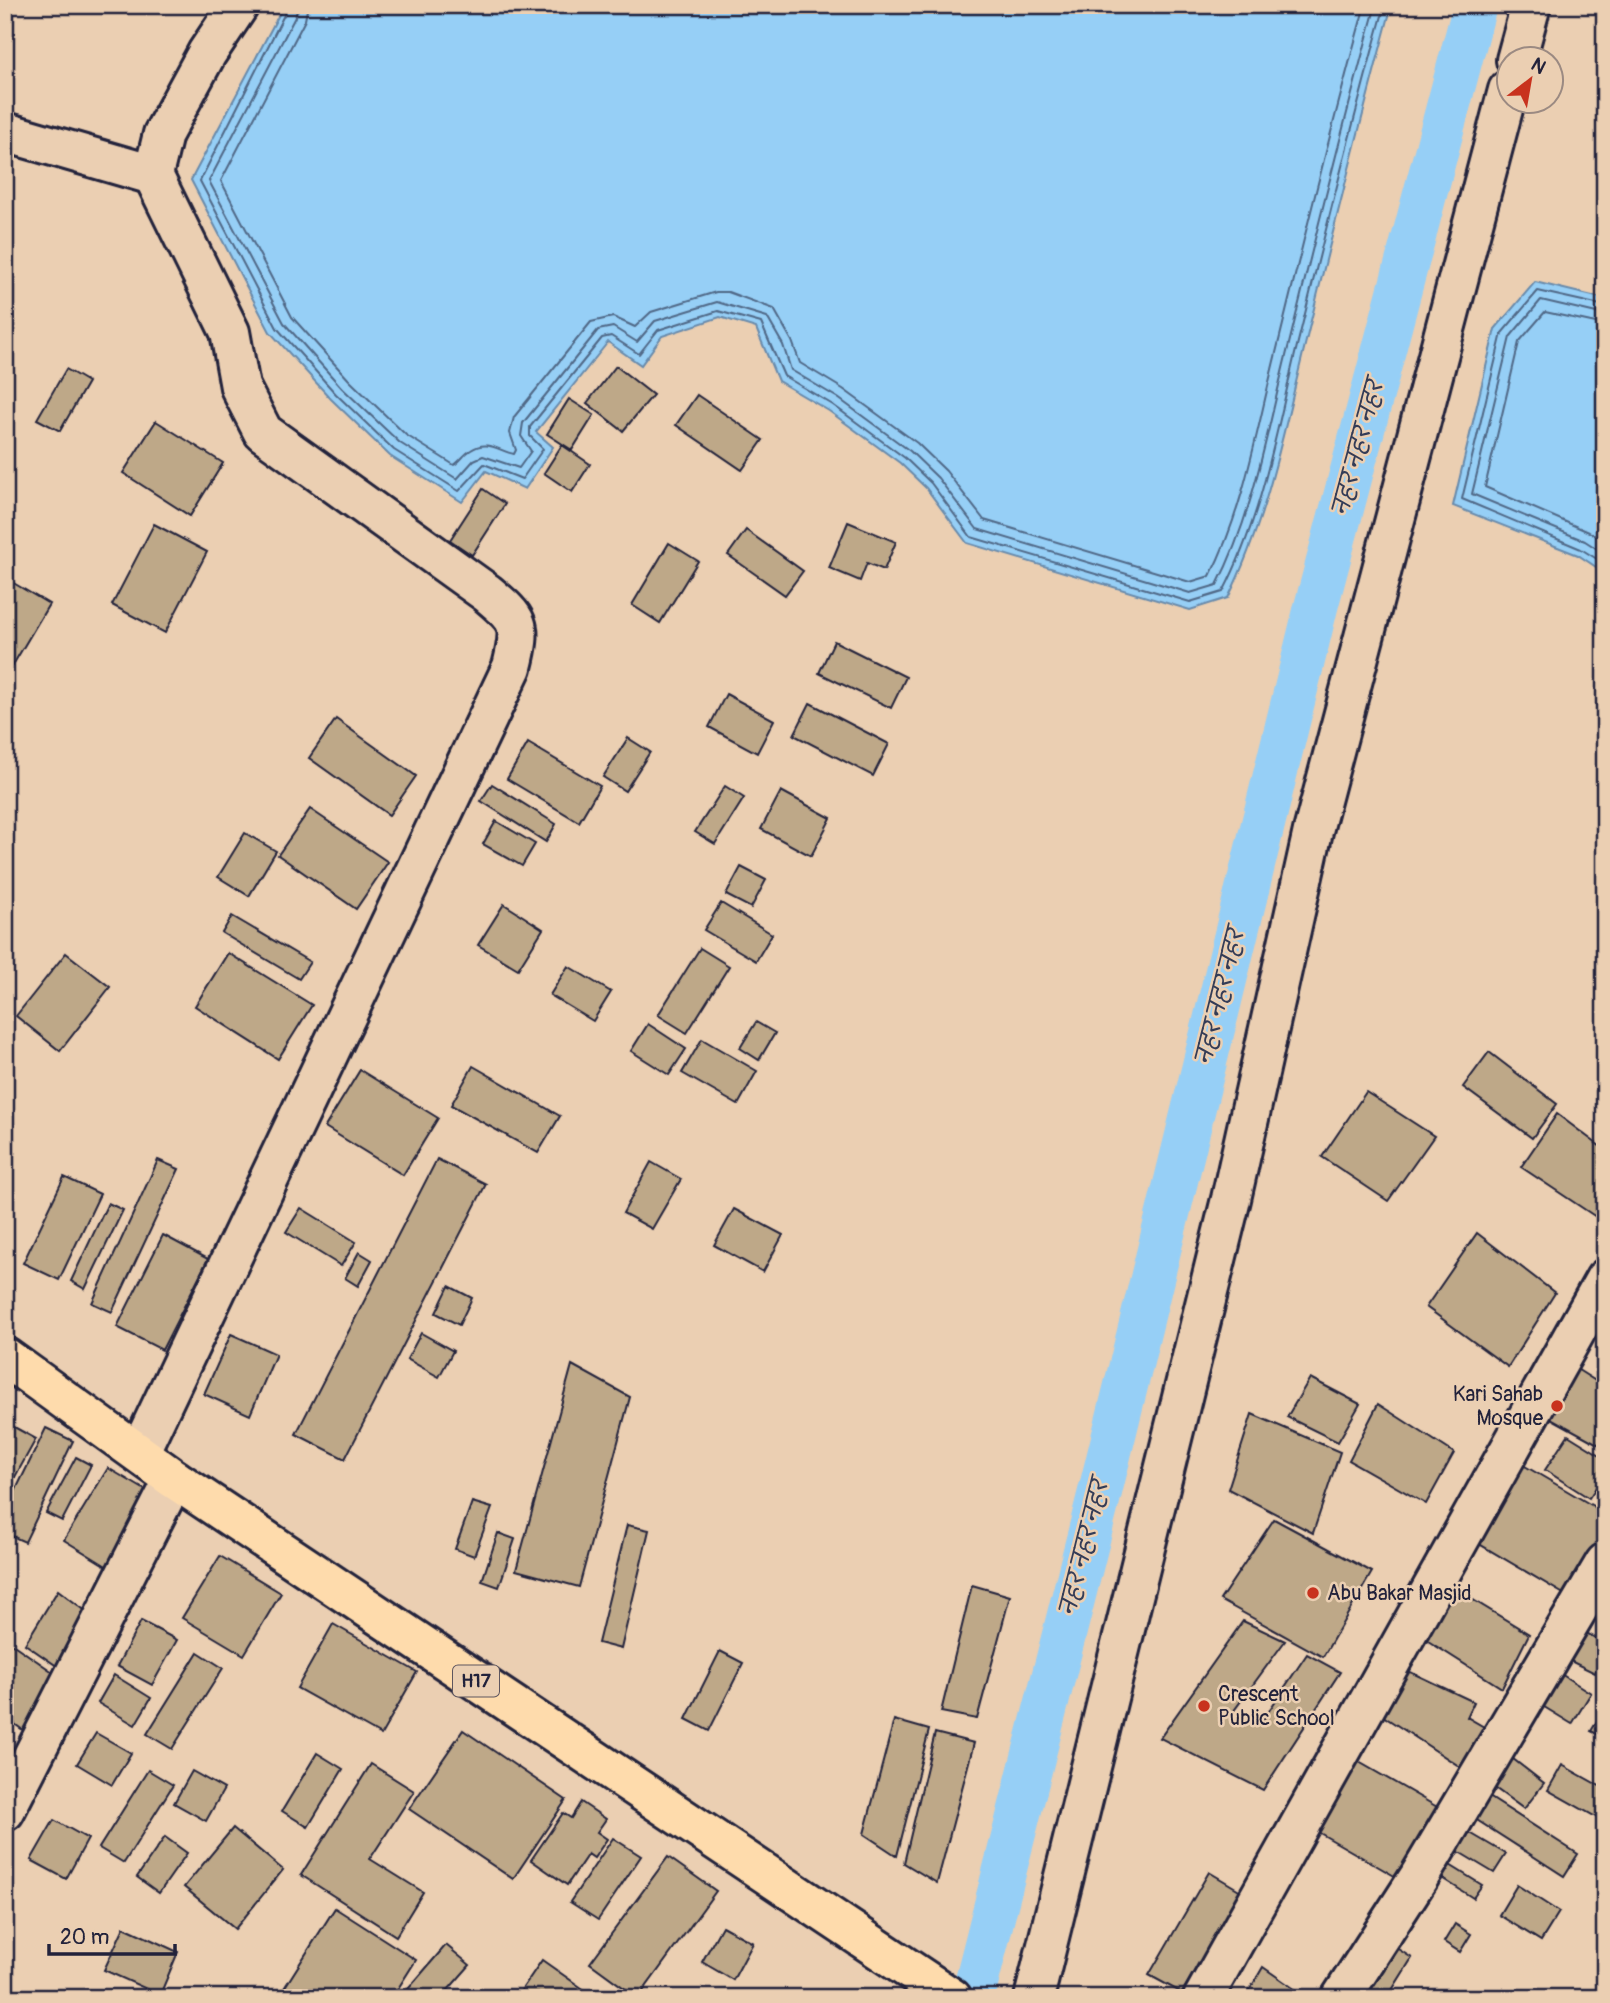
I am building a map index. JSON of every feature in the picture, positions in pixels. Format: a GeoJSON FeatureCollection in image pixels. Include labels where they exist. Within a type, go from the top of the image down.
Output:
{"type":"FeatureCollection","features":[{"type":"Feature","properties":{"kind":"main road","name":"H17"},"geometry":{"type":"LineString","coordinates":[[5,1357],[174,1479],[952,1998]]}},
{"type":"Feature","properties":{"kind":"street"},"geometry":{"type":"LineString","coordinates":[[139,1453],[506,679],[518,641],[514,615],[263,432],[240,387],[230,332],[153,175],[163,134],[207,53],[239,5]]}},
{"type":"Feature","properties":{"kind":"street"},"geometry":{"type":"LineString","coordinates":[[1521,46],[1531,5]]}},
{"type":"Feature","properties":{"kind":"street"},"geometry":{"type":"LineString","coordinates":[[1034,1998],[1231,1199],[1313,831],[1501,116]]}},
{"type":"Feature","properties":{"kind":"street"},"geometry":{"type":"LineString","coordinates":[[5,132],[153,175]]}},
{"type":"Feature","properties":{"kind":"street"},"geometry":{"type":"LineString","coordinates":[[1203,1998],[1605,1279]]}},
{"type":"Feature","properties":{"kind":"street"},"geometry":{"type":"LineString","coordinates":[[5,1811],[174,1479]]}},
{"type":"Feature","properties":{"kind":"street"},"geometry":{"type":"LineString","coordinates":[[1341,1998],[1419,1877],[1605,1563]]}},
{"type":"Feature","properties":{"kind":"water"},"geometry":{"type":"Polygon","coordinates":[[[284,5],[1392,5],[1273,474],[1254,537],[1228,598],[1190,610],[967,543],[926,488],[900,463],[829,411],[778,381],[756,328],[720,317],[662,336],[641,365],[608,342],[536,432],[553,447],[525,489],[486,471],[462,502],[390,456],[331,399],[270,332],[191,180],[284,5]]]}},
{"type":"Feature","properties":{"kind":"water"},"geometry":{"type":"Polygon","coordinates":[[[1535,282],[1605,299],[1605,573],[1578,555],[1453,506],[1495,329],[1535,282]]]}},
{"type":"Feature","properties":{"kind":"building"},"geometry":{"type":"Polygon","coordinates":[[[616,366],[653,395],[623,431],[587,403],[616,366]]]}},
{"type":"Feature","properties":{"kind":"building"},"geometry":{"type":"Polygon","coordinates":[[[66,369],[88,382],[60,431],[37,419],[66,369]]]}},
{"type":"Feature","properties":{"kind":"building"},"geometry":{"type":"Polygon","coordinates":[[[697,395],[763,440],[742,470],[676,425],[697,395]]]}},
{"type":"Feature","properties":{"kind":"building"},"geometry":{"type":"Polygon","coordinates":[[[569,399],[594,415],[572,450],[547,434],[569,399]]]}},
{"type":"Feature","properties":{"kind":"building"},"geometry":{"type":"Polygon","coordinates":[[[156,421],[223,463],[190,516],[123,473],[156,421]]]}},
{"type":"Feature","properties":{"kind":"building"},"geometry":{"type":"Polygon","coordinates":[[[562,445],[590,464],[572,492],[544,473],[562,445]]]}},
{"type":"Feature","properties":{"kind":"building"},"geometry":{"type":"Polygon","coordinates":[[[483,489],[505,504],[472,555],[450,540],[483,489]]]}},
{"type":"Feature","properties":{"kind":"building"},"geometry":{"type":"Polygon","coordinates":[[[848,522],[896,542],[884,570],[867,563],[860,581],[829,568],[848,522]]]}},
{"type":"Feature","properties":{"kind":"building"},"geometry":{"type":"Polygon","coordinates":[[[154,524],[207,552],[165,633],[112,605],[154,524]]]}},
{"type":"Feature","properties":{"kind":"building"},"geometry":{"type":"Polygon","coordinates":[[[746,530],[803,571],[785,595],[728,555],[746,530]]]}},
{"type":"Feature","properties":{"kind":"building"},"geometry":{"type":"Polygon","coordinates":[[[669,543],[698,561],[660,623],[632,605],[669,543]]]}},
{"type":"Feature","properties":{"kind":"building"},"geometry":{"type":"Polygon","coordinates":[[[5,578],[49,604],[7,675],[5,674],[5,578]]]}},
{"type":"Feature","properties":{"kind":"building"},"geometry":{"type":"Polygon","coordinates":[[[834,641],[906,677],[891,708],[819,673],[834,641]]]}},
{"type":"Feature","properties":{"kind":"building"},"geometry":{"type":"Polygon","coordinates":[[[726,694],[774,720],[757,753],[709,727],[726,694]]]}},
{"type":"Feature","properties":{"kind":"building"},"geometry":{"type":"Polygon","coordinates":[[[810,703],[889,744],[873,776],[794,735],[810,703]]]}},
{"type":"Feature","properties":{"kind":"building"},"geometry":{"type":"Polygon","coordinates":[[[336,719],[416,776],[389,815],[309,758],[336,719]]]}},
{"type":"Feature","properties":{"kind":"building"},"geometry":{"type":"Polygon","coordinates":[[[628,738],[650,752],[625,791],[603,777],[628,738]]]}},
{"type":"Feature","properties":{"kind":"building"},"geometry":{"type":"Polygon","coordinates":[[[528,743],[600,786],[579,822],[507,779],[528,743]]]}},
{"type":"Feature","properties":{"kind":"building"},"geometry":{"type":"Polygon","coordinates":[[[492,784],[556,824],[546,842],[481,801],[492,784]]]}},
{"type":"Feature","properties":{"kind":"building"},"geometry":{"type":"Polygon","coordinates":[[[725,786],[744,798],[715,844],[695,832],[725,786]]]}},
{"type":"Feature","properties":{"kind":"building"},"geometry":{"type":"Polygon","coordinates":[[[781,791],[831,818],[811,856],[761,829],[781,791]]]}},
{"type":"Feature","properties":{"kind":"building"},"geometry":{"type":"Polygon","coordinates":[[[310,809],[388,862],[356,909],[278,855],[310,809]]]}},
{"type":"Feature","properties":{"kind":"building"},"geometry":{"type":"Polygon","coordinates":[[[496,821],[535,844],[522,866],[483,844],[496,821]]]}},
{"type":"Feature","properties":{"kind":"building"},"geometry":{"type":"Polygon","coordinates":[[[245,833],[276,851],[249,896],[218,877],[245,833]]]}},
{"type":"Feature","properties":{"kind":"building"},"geometry":{"type":"Polygon","coordinates":[[[741,867],[766,880],[751,908],[726,895],[741,867]]]}},
{"type":"Feature","properties":{"kind":"building"},"geometry":{"type":"Polygon","coordinates":[[[721,903],[772,934],[756,961],[704,930],[721,903]]]}},
{"type":"Feature","properties":{"kind":"building"},"geometry":{"type":"Polygon","coordinates":[[[504,904],[543,929],[518,969],[478,945],[504,904]]]}},
{"type":"Feature","properties":{"kind":"building"},"geometry":{"type":"Polygon","coordinates":[[[232,916],[310,962],[299,979],[222,933],[232,916]]]}},
{"type":"Feature","properties":{"kind":"building"},"geometry":{"type":"Polygon","coordinates":[[[700,948],[729,966],[687,1033],[658,1015],[700,948]]]}},
{"type":"Feature","properties":{"kind":"building"},"geometry":{"type":"Polygon","coordinates":[[[66,953],[110,987],[60,1051],[16,1016],[66,953]]]}},
{"type":"Feature","properties":{"kind":"building"},"geometry":{"type":"Polygon","coordinates":[[[228,953],[312,1005],[278,1059],[195,1006],[228,953]]]}},
{"type":"Feature","properties":{"kind":"building"},"geometry":{"type":"Polygon","coordinates":[[[568,966],[611,992],[593,1021],[550,995],[568,966]]]}},
{"type":"Feature","properties":{"kind":"building"},"geometry":{"type":"Polygon","coordinates":[[[756,1022],[775,1033],[759,1060],[740,1048],[756,1022]]]}},
{"type":"Feature","properties":{"kind":"building"},"geometry":{"type":"Polygon","coordinates":[[[648,1024],[686,1049],[669,1075],[631,1051],[648,1024]]]}},
{"type":"Feature","properties":{"kind":"building"},"geometry":{"type":"Polygon","coordinates":[[[702,1039],[757,1071],[738,1105],[682,1073],[702,1039]]]}},
{"type":"Feature","properties":{"kind":"building"},"geometry":{"type":"Polygon","coordinates":[[[1489,1052],[1557,1104],[1532,1138],[1463,1087],[1489,1052]]]}},
{"type":"Feature","properties":{"kind":"building"},"geometry":{"type":"Polygon","coordinates":[[[473,1066],[560,1116],[538,1153],[451,1105],[473,1066]]]}},
{"type":"Feature","properties":{"kind":"building"},"geometry":{"type":"Polygon","coordinates":[[[360,1070],[438,1118],[403,1175],[325,1127],[360,1070]]]}},
{"type":"Feature","properties":{"kind":"building"},"geometry":{"type":"Polygon","coordinates":[[[1366,1092],[1434,1136],[1388,1201],[1322,1157],[1366,1092]]]}},
{"type":"Feature","properties":{"kind":"building"},"geometry":{"type":"Polygon","coordinates":[[[1557,1114],[1605,1150],[1605,1223],[1521,1167],[1557,1114]]]}},
{"type":"Feature","properties":{"kind":"building"},"geometry":{"type":"Polygon","coordinates":[[[437,1159],[486,1184],[345,1459],[296,1434],[437,1159]]]}},
{"type":"Feature","properties":{"kind":"building"},"geometry":{"type":"Polygon","coordinates":[[[158,1160],[179,1169],[112,1312],[92,1303],[158,1160]]]}},
{"type":"Feature","properties":{"kind":"building"},"geometry":{"type":"Polygon","coordinates":[[[651,1162],[681,1179],[652,1229],[623,1213],[651,1162]]]}},
{"type":"Feature","properties":{"kind":"building"},"geometry":{"type":"Polygon","coordinates":[[[64,1177],[100,1194],[59,1280],[23,1263],[64,1177]]]}},
{"type":"Feature","properties":{"kind":"building"},"geometry":{"type":"Polygon","coordinates":[[[108,1203],[123,1210],[85,1289],[71,1281],[108,1203]]]}},
{"type":"Feature","properties":{"kind":"building"},"geometry":{"type":"Polygon","coordinates":[[[301,1208],[356,1242],[341,1266],[286,1232],[301,1208]]]}},
{"type":"Feature","properties":{"kind":"building"},"geometry":{"type":"Polygon","coordinates":[[[734,1209],[783,1235],[763,1272],[714,1245],[734,1209]]]}},
{"type":"Feature","properties":{"kind":"building"},"geometry":{"type":"Polygon","coordinates":[[[1477,1233],[1555,1293],[1508,1367],[1426,1307],[1477,1233]]]}},
{"type":"Feature","properties":{"kind":"building"},"geometry":{"type":"Polygon","coordinates":[[[163,1235],[208,1259],[162,1350],[117,1327],[163,1235]]]}},
{"type":"Feature","properties":{"kind":"building"},"geometry":{"type":"Polygon","coordinates":[[[359,1252],[372,1260],[358,1286],[345,1278],[359,1252]]]}},
{"type":"Feature","properties":{"kind":"building"},"geometry":{"type":"Polygon","coordinates":[[[449,1286],[472,1298],[459,1325],[436,1313],[449,1286]]]}},
{"type":"Feature","properties":{"kind":"building"},"geometry":{"type":"Polygon","coordinates":[[[421,1333],[453,1351],[439,1377],[407,1359],[421,1333]]]}},
{"type":"Feature","properties":{"kind":"building"},"geometry":{"type":"Polygon","coordinates":[[[231,1334],[276,1354],[250,1415],[204,1394],[231,1334]]]}},
{"type":"Feature","properties":{"kind":"building"},"geometry":{"type":"Polygon","coordinates":[[[572,1365],[630,1397],[579,1587],[516,1570],[572,1365]]]}},
{"type":"Feature","properties":{"kind":"building"},"geometry":{"type":"Polygon","coordinates":[[[1575,1368],[1605,1387],[1605,1448],[1547,1416],[1575,1368]]]}},
{"type":"Feature","properties":{"kind":"building"},"geometry":{"type":"Polygon","coordinates":[[[1310,1378],[1360,1404],[1338,1442],[1287,1417],[1310,1378]]]}},
{"type":"Feature","properties":{"kind":"building"},"geometry":{"type":"Polygon","coordinates":[[[1378,1404],[1454,1453],[1426,1504],[1349,1460],[1378,1404]]]}},
{"type":"Feature","properties":{"kind":"building"},"geometry":{"type":"Polygon","coordinates":[[[1252,1414],[1340,1452],[1313,1533],[1228,1489],[1252,1414]]]}},
{"type":"Feature","properties":{"kind":"building"},"geometry":{"type":"Polygon","coordinates":[[[5,1422],[36,1439],[5,1495],[5,1422]]]}},
{"type":"Feature","properties":{"kind":"building"},"geometry":{"type":"Polygon","coordinates":[[[46,1428],[73,1441],[25,1542],[5,1533],[5,1512],[46,1428]]]}},
{"type":"Feature","properties":{"kind":"building"},"geometry":{"type":"Polygon","coordinates":[[[1568,1435],[1605,1458],[1605,1474],[1589,1498],[1545,1470],[1568,1435]]]}},
{"type":"Feature","properties":{"kind":"building"},"geometry":{"type":"Polygon","coordinates":[[[76,1457],[91,1465],[62,1521],[46,1513],[76,1457]]]}},
{"type":"Feature","properties":{"kind":"building"},"geometry":{"type":"Polygon","coordinates":[[[1518,1462],[1605,1513],[1605,1536],[1567,1596],[1476,1542],[1518,1462]]]}},
{"type":"Feature","properties":{"kind":"building"},"geometry":{"type":"Polygon","coordinates":[[[108,1468],[152,1494],[108,1567],[64,1540],[108,1468]]]}},
{"type":"Feature","properties":{"kind":"building"},"geometry":{"type":"Polygon","coordinates":[[[472,1502],[492,1508],[474,1556],[455,1549],[472,1502]]]}},
{"type":"Feature","properties":{"kind":"building"},"geometry":{"type":"Polygon","coordinates":[[[1274,1519],[1372,1572],[1323,1657],[1220,1600],[1274,1519]]]}},
{"type":"Feature","properties":{"kind":"building"},"geometry":{"type":"Polygon","coordinates":[[[627,1525],[649,1530],[621,1649],[598,1643],[627,1525]]]}},
{"type":"Feature","properties":{"kind":"building"},"geometry":{"type":"Polygon","coordinates":[[[498,1533],[515,1539],[499,1587],[482,1581],[498,1533]]]}},
{"type":"Feature","properties":{"kind":"building"},"geometry":{"type":"Polygon","coordinates":[[[220,1556],[281,1593],[244,1655],[182,1618],[220,1556]]]}},
{"type":"Feature","properties":{"kind":"building"},"geometry":{"type":"Polygon","coordinates":[[[1447,1584],[1529,1634],[1502,1688],[1417,1634],[1447,1584]]]}},
{"type":"Feature","properties":{"kind":"building"},"geometry":{"type":"Polygon","coordinates":[[[972,1585],[1010,1596],[977,1719],[941,1712],[972,1585]]]}},
{"type":"Feature","properties":{"kind":"building"},"geometry":{"type":"Polygon","coordinates":[[[58,1590],[95,1618],[64,1671],[25,1644],[58,1590]]]}},
{"type":"Feature","properties":{"kind":"building"},"geometry":{"type":"Polygon","coordinates":[[[141,1621],[177,1640],[152,1685],[117,1666],[141,1621]]]}},
{"type":"Feature","properties":{"kind":"building"},"geometry":{"type":"Polygon","coordinates":[[[1243,1621],[1285,1641],[1233,1712],[1262,1721],[1307,1654],[1340,1672],[1263,1790],[1160,1738],[1243,1621]]]}},
{"type":"Feature","properties":{"kind":"building"},"geometry":{"type":"Polygon","coordinates":[[[333,1624],[417,1672],[381,1735],[297,1688],[333,1624]]]}},
{"type":"Feature","properties":{"kind":"building"},"geometry":{"type":"Polygon","coordinates":[[[1577,1628],[1605,1643],[1605,1655],[1595,1673],[1562,1657],[1577,1628]]]}},
{"type":"Feature","properties":{"kind":"building"},"geometry":{"type":"Polygon","coordinates":[[[5,1639],[63,1679],[27,1733],[5,1717],[5,1639]]]}},
{"type":"Feature","properties":{"kind":"building"},"geometry":{"type":"Polygon","coordinates":[[[720,1651],[743,1663],[709,1731],[686,1719],[720,1651]]]}},
{"type":"Feature","properties":{"kind":"building"},"geometry":{"type":"Polygon","coordinates":[[[198,1652],[223,1668],[172,1749],[147,1734],[198,1652]]]}},
{"type":"Feature","properties":{"kind":"building"},"geometry":{"type":"Polygon","coordinates":[[[1406,1670],[1474,1702],[1467,1717],[1491,1731],[1468,1772],[1383,1716],[1406,1670]]]}},
{"type":"Feature","properties":{"kind":"building"},"geometry":{"type":"Polygon","coordinates":[[[1556,1671],[1591,1693],[1572,1724],[1536,1702],[1556,1671]]]}},
{"type":"Feature","properties":{"kind":"building"},"geometry":{"type":"Polygon","coordinates":[[[114,1675],[151,1698],[135,1725],[98,1703],[114,1675]]]}},
{"type":"Feature","properties":{"kind":"building"},"geometry":{"type":"Polygon","coordinates":[[[1605,1708],[1605,1738],[1591,1731],[1605,1708]]]}},
{"type":"Feature","properties":{"kind":"building"},"geometry":{"type":"Polygon","coordinates":[[[894,1720],[929,1730],[897,1856],[864,1834],[894,1720]]]}},
{"type":"Feature","properties":{"kind":"building"},"geometry":{"type":"Polygon","coordinates":[[[463,1730],[566,1800],[513,1879],[409,1809],[463,1730]]]}},
{"type":"Feature","properties":{"kind":"building"},"geometry":{"type":"Polygon","coordinates":[[[96,1733],[131,1753],[112,1785],[77,1764],[96,1733]]]}},
{"type":"Feature","properties":{"kind":"building"},"geometry":{"type":"Polygon","coordinates":[[[935,1733],[974,1743],[937,1883],[904,1863],[935,1733]]]}},
{"type":"Feature","properties":{"kind":"building"},"geometry":{"type":"Polygon","coordinates":[[[317,1753],[343,1769],[308,1827],[282,1811],[317,1753]]]}},
{"type":"Feature","properties":{"kind":"building"},"geometry":{"type":"Polygon","coordinates":[[[1345,1754],[1439,1808],[1398,1878],[1304,1824],[1345,1754]]]}},
{"type":"Feature","properties":{"kind":"building"},"geometry":{"type":"Polygon","coordinates":[[[1508,1755],[1544,1783],[1524,1809],[1488,1783],[1508,1755]]]}},
{"type":"Feature","properties":{"kind":"building"},"geometry":{"type":"Polygon","coordinates":[[[371,1764],[414,1791],[370,1859],[423,1892],[396,1936],[301,1875],[371,1764]]]}},
{"type":"Feature","properties":{"kind":"building"},"geometry":{"type":"Polygon","coordinates":[[[1562,1765],[1605,1789],[1605,1822],[1548,1790],[1562,1765]]]}},
{"type":"Feature","properties":{"kind":"building"},"geometry":{"type":"Polygon","coordinates":[[[148,1770],[173,1785],[124,1863],[99,1848],[148,1770]]]}},
{"type":"Feature","properties":{"kind":"building"},"geometry":{"type":"Polygon","coordinates":[[[192,1771],[224,1789],[206,1821],[174,1803],[192,1771]]]}},
{"type":"Feature","properties":{"kind":"building"},"geometry":{"type":"Polygon","coordinates":[[[1483,1793],[1578,1854],[1564,1876],[1469,1815],[1483,1793]]]}},
{"type":"Feature","properties":{"kind":"building"},"geometry":{"type":"Polygon","coordinates":[[[581,1802],[606,1819],[597,1832],[607,1839],[594,1858],[588,1854],[567,1885],[531,1860],[563,1813],[571,1818],[581,1802]]]}},
{"type":"Feature","properties":{"kind":"building"},"geometry":{"type":"Polygon","coordinates":[[[54,1820],[88,1839],[66,1879],[31,1860],[54,1820]]]}},
{"type":"Feature","properties":{"kind":"building"},"geometry":{"type":"Polygon","coordinates":[[[233,1828],[283,1870],[235,1929],[184,1887],[233,1828]]]}},
{"type":"Feature","properties":{"kind":"building"},"geometry":{"type":"Polygon","coordinates":[[[1465,1830],[1506,1854],[1494,1873],[1454,1849],[1465,1830]]]}},
{"type":"Feature","properties":{"kind":"building"},"geometry":{"type":"Polygon","coordinates":[[[165,1837],[187,1853],[159,1893],[137,1877],[165,1837]]]}},
{"type":"Feature","properties":{"kind":"building"},"geometry":{"type":"Polygon","coordinates":[[[613,1838],[641,1856],[598,1920],[570,1902],[613,1838]]]}},
{"type":"Feature","properties":{"kind":"building"},"geometry":{"type":"Polygon","coordinates":[[[668,1857],[716,1891],[638,1998],[590,1963],[668,1857]]]}},
{"type":"Feature","properties":{"kind":"building"},"geometry":{"type":"Polygon","coordinates":[[[1445,1862],[1482,1885],[1473,1898],[1437,1875],[1445,1862]]]}},
{"type":"Feature","properties":{"kind":"building"},"geometry":{"type":"Polygon","coordinates":[[[1209,1872],[1241,1891],[1182,1993],[1149,1975],[1209,1872]]]}},
{"type":"Feature","properties":{"kind":"building"},"geometry":{"type":"Polygon","coordinates":[[[1517,1885],[1559,1912],[1541,1941],[1499,1915],[1517,1885]]]}},
{"type":"Feature","properties":{"kind":"building"},"geometry":{"type":"Polygon","coordinates":[[[335,1908],[416,1960],[392,1998],[295,1998],[283,1990],[335,1908]]]}},
{"type":"Feature","properties":{"kind":"building"},"geometry":{"type":"Polygon","coordinates":[[[1455,1924],[1471,1934],[1460,1952],[1444,1942],[1455,1924]]]}},
{"type":"Feature","properties":{"kind":"building"},"geometry":{"type":"Polygon","coordinates":[[[722,1926],[753,1943],[733,1980],[702,1962],[722,1926]]]}},
{"type":"Feature","properties":{"kind":"building"},"geometry":{"type":"Polygon","coordinates":[[[124,1927],[178,1952],[160,1995],[104,1970],[124,1927]]]}},
{"type":"Feature","properties":{"kind":"building"},"geometry":{"type":"Polygon","coordinates":[[[1390,1944],[1412,1958],[1387,1998],[1357,1998],[1390,1944]]]}},
{"type":"Feature","properties":{"kind":"building"},"geometry":{"type":"Polygon","coordinates":[[[446,1945],[470,1965],[441,1998],[406,1998],[403,1995],[446,1945]]]}},
{"type":"Feature","properties":{"kind":"building"},"geometry":{"type":"Polygon","coordinates":[[[542,1960],[596,1998],[516,1998],[542,1960]]]}},
{"type":"Feature","properties":{"kind":"building"},"geometry":{"type":"Polygon","coordinates":[[[1263,1967],[1306,1997],[1306,1998],[1245,1998],[1263,1967]]]}},
{"type":"Feature","properties":{"kind":"waterway","name":"नहर नहर नहर"},"geometry":{"type":"LineString","coordinates":[[974,1992],[1100,1492],[1316,607],[1475,5]]}},
{"type":"Feature","properties":{"kind":"place","name":"Kari Sahab Mosque"},"geometry":{"type":"Point","coordinates":[1557,1406]}},
{"type":"Feature","properties":{"kind":"place","name":"Abu Bakar Masjid"},"geometry":{"type":"Point","coordinates":[1313,1593]}},
{"type":"Feature","properties":{"kind":"place","name":"Crescent Public School"},"geometry":{"type":"Point","coordinates":[1204,1706]}}]}
